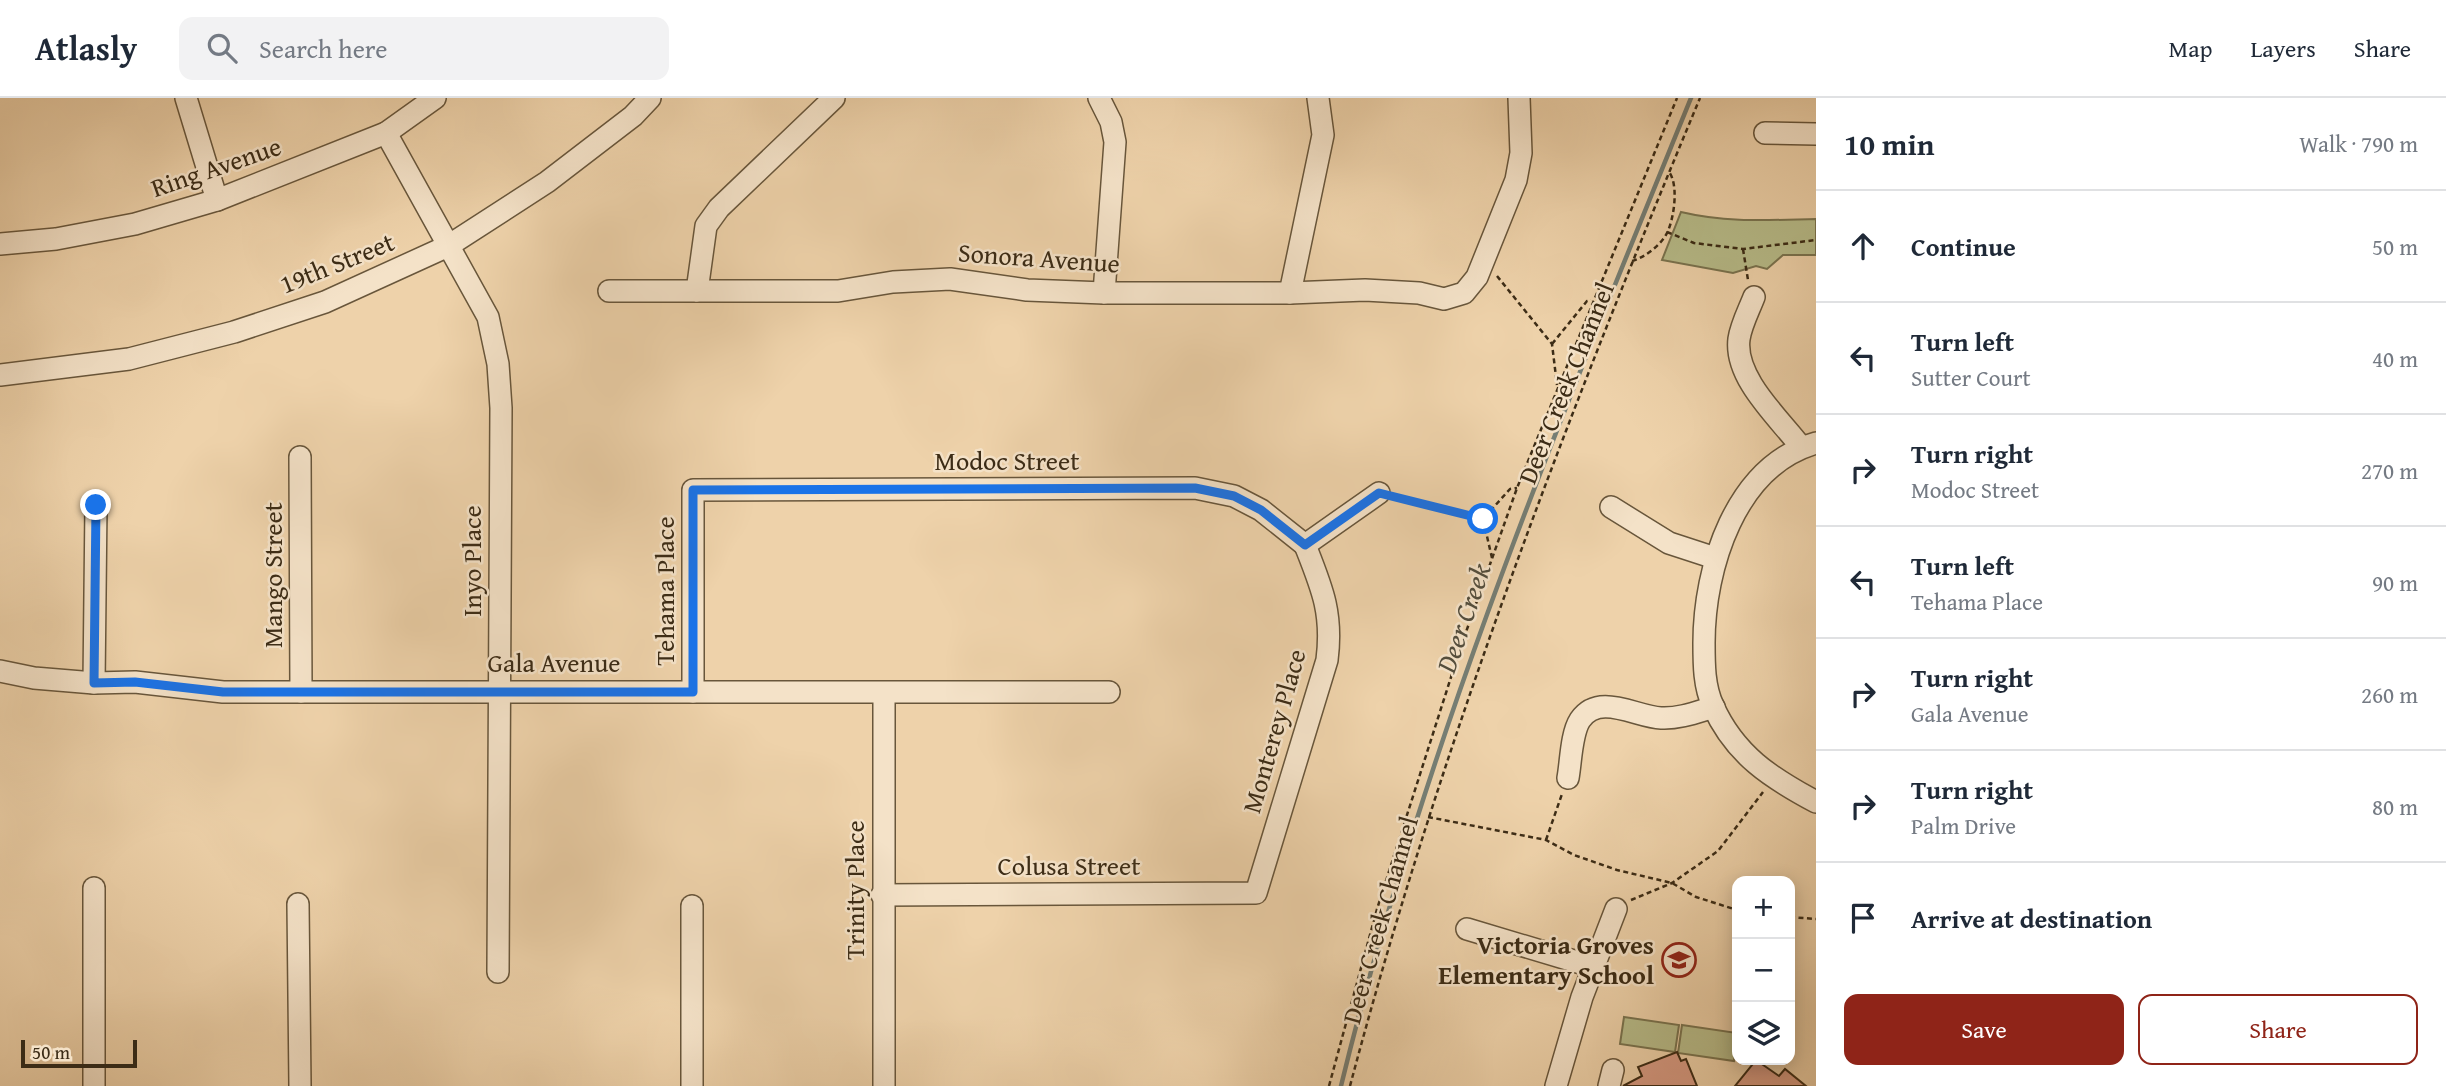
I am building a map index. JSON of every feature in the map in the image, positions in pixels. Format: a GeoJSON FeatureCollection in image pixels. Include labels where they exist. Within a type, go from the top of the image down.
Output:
{"type":"FeatureCollection","features":[{"type":"Feature","properties":{"kind":"street"},"geometry":{"type":"LineString","coordinates":[[186,98],[217,200]]}},
{"type":"Feature","properties":{"kind":"street","name":"Ring Avenue"},"geometry":{"type":"LineString","coordinates":[[0,244],[56,239],[135,224],[217,200],[386,133],[435,98]]}},
{"type":"Feature","properties":{"kind":"street","name":"19th Street"},"geometry":{"type":"LineString","coordinates":[[0,375],[130,359],[234,332],[325,302],[448,246],[547,182],[633,116],[650,98]]}},
{"type":"Feature","properties":{"kind":"street"},"geometry":{"type":"LineString","coordinates":[[697,291],[706,226],[719,208],[834,98]]}},
{"type":"Feature","properties":{"kind":"street"},"geometry":{"type":"LineString","coordinates":[[1099,98],[1111,122],[1115,142],[1104,293]]}},
{"type":"Feature","properties":{"kind":"street"},"geometry":{"type":"LineString","coordinates":[[1290,293],[1323,135],[1318,98]]}},
{"type":"Feature","properties":{"kind":"street"},"geometry":{"type":"LineString","coordinates":[[1484,259],[1516,180],[1521,153],[1519,98]]}},
{"type":"Feature","properties":{"kind":"street","name":"Inyo Place"},"geometry":{"type":"LineString","coordinates":[[386,133],[488,317],[498,365],[501,408],[498,972]]}},
{"type":"Feature","properties":{"kind":"street"},"geometry":{"type":"LineString","coordinates":[[1765,133],[1816,134]]}},
{"type":"Feature","properties":{"kind":"street","name":"Sonora Avenue"},"geometry":{"type":"LineString","coordinates":[[609,291],[838,291],[893,282],[950,279],[1027,290],[1104,293],[1290,293],[1366,290],[1419,293],[1444,299],[1464,293],[1477,277],[1484,259]]}},
{"type":"Feature","properties":{"kind":"street"},"geometry":{"type":"LineString","coordinates":[[1754,297],[1739,337],[1739,355],[1754,384],[1809,445],[1770,470],[1746,494],[1731,519],[1715,558],[1706,600],[1706,685],[1714,707],[1743,751],[1773,780],[1816,802]]}},
{"type":"Feature","properties":{"kind":"street","name":"Mango Street"},"geometry":{"type":"LineString","coordinates":[[300,457],[301,692]]}},
{"type":"Feature","properties":{"kind":"street","name":"Modoc Street"},"geometry":{"type":"LineString","coordinates":[[693,490],[1195,488],[1234,496],[1261,510],[1305,545]]}},
{"type":"Feature","properties":{"kind":"street","name":"Tehama Place"},"geometry":{"type":"LineString","coordinates":[[693,490],[693,692]]}},
{"type":"Feature","properties":{"kind":"street"},"geometry":{"type":"LineString","coordinates":[[1305,545],[1379,493]]}},
{"type":"Feature","properties":{"kind":"street"},"geometry":{"type":"LineString","coordinates":[[94,683],[96,505]]}},
{"type":"Feature","properties":{"kind":"street"},"geometry":{"type":"LineString","coordinates":[[1611,507],[1670,543],[1715,558]]}},
{"type":"Feature","properties":{"kind":"street","name":"Monterey Place"},"geometry":{"type":"LineString","coordinates":[[1256,893],[1327,660],[1331,629],[1327,601],[1305,545]]}},
{"type":"Feature","properties":{"kind":"street","name":"Gala Avenue"},"geometry":{"type":"LineString","coordinates":[[0,671],[34,678],[94,683],[135,682],[223,692],[1109,692]]}},
{"type":"Feature","properties":{"kind":"street","name":"Trinity Place"},"geometry":{"type":"LineString","coordinates":[[884,694],[884,1086]]}},
{"type":"Feature","properties":{"kind":"street"},"geometry":{"type":"LineString","coordinates":[[1568,778],[1577,728],[1589,711],[1601,706],[1615,707],[1662,718],[1714,707]]}},
{"type":"Feature","properties":{"kind":"street"},"geometry":{"type":"LineString","coordinates":[[94,888],[94,1086]]}},
{"type":"Feature","properties":{"kind":"street","name":"Colusa Street"},"geometry":{"type":"LineString","coordinates":[[882,895],[1256,893]]}},
{"type":"Feature","properties":{"kind":"street"},"geometry":{"type":"LineString","coordinates":[[298,904],[300,1086]]}},
{"type":"Feature","properties":{"kind":"street"},"geometry":{"type":"LineString","coordinates":[[692,906],[692,1086]]}},
{"type":"Feature","properties":{"kind":"street"},"geometry":{"type":"LineString","coordinates":[[1556,1086],[1594,967],[1616,909]]}},
{"type":"Feature","properties":{"kind":"street"},"geometry":{"type":"LineString","coordinates":[[1467,929],[1594,967]]}},
{"type":"Feature","properties":{"kind":"path"},"geometry":{"type":"LineString","coordinates":[[1329,1086],[1381,897],[1460,649],[1517,488],[1677,98]]}},
{"type":"Feature","properties":{"kind":"path","name":"Deer Creek Channel"},"geometry":{"type":"LineString","coordinates":[[1350,1086],[1428,817],[1508,578],[1632,261],[1700,98]]}},
{"type":"Feature","properties":{"kind":"path"},"geometry":{"type":"LineString","coordinates":[[1632,261],[1647,253],[1667,232],[1674,194],[1674,181],[1669,172]]}},
{"type":"Feature","properties":{"kind":"path"},"geometry":{"type":"LineString","coordinates":[[1667,232],[1694,243],[1743,249],[1816,240]]}},
{"type":"Feature","properties":{"kind":"path"},"geometry":{"type":"LineString","coordinates":[[1743,249],[1744,269],[1754,297]]}},
{"type":"Feature","properties":{"kind":"path"},"geometry":{"type":"LineString","coordinates":[[1484,259],[1552,344],[1558,385]]}},
{"type":"Feature","properties":{"kind":"path"},"geometry":{"type":"LineString","coordinates":[[1552,344],[1587,301],[1593,300]]}},
{"type":"Feature","properties":{"kind":"path"},"geometry":{"type":"LineString","coordinates":[[1483,519],[1510,489],[1517,488]]}},
{"type":"Feature","properties":{"kind":"path"},"geometry":{"type":"LineString","coordinates":[[1379,493],[1483,519]]}},
{"type":"Feature","properties":{"kind":"path"},"geometry":{"type":"LineString","coordinates":[[1483,519],[1492,559]]}},
{"type":"Feature","properties":{"kind":"path"},"geometry":{"type":"LineString","coordinates":[[1546,840],[1568,778]]}},
{"type":"Feature","properties":{"kind":"path"},"geometry":{"type":"LineString","coordinates":[[1616,909],[1672,883],[1718,852],[1773,780]]}},
{"type":"Feature","properties":{"kind":"path"},"geometry":{"type":"LineString","coordinates":[[1428,817],[1546,840],[1574,855],[1617,870],[1672,883],[1696,897],[1732,908]]}},
{"type":"Feature","properties":{"kind":"path"},"geometry":{"type":"LineString","coordinates":[[1795,917],[1816,919]]}},
{"type":"Feature","properties":{"kind":"green space"},"geometry":{"type":"Polygon","coordinates":[[[1681,212],[1732,219],[1816,219],[1816,255],[1783,255],[1767,269],[1756,266],[1733,273],[1662,260],[1681,212]]]}},
{"type":"Feature","properties":{"kind":"green space"},"geometry":{"type":"Polygon","coordinates":[[[1624,1017],[1679,1025],[1675,1052],[1620,1044],[1624,1017]]]}},
{"type":"Feature","properties":{"kind":"green space"},"geometry":{"type":"Polygon","coordinates":[[[1682,1025],[1732,1032],[1732,1061],[1678,1053],[1682,1025]]]}},
{"type":"Feature","properties":{"kind":"building"},"geometry":{"type":"Polygon","coordinates":[[[1677,1052],[1681,1061],[1686,1059],[1697,1086],[1623,1086],[1642,1076],[1638,1067],[1677,1052]]]}},
{"type":"Feature","properties":{"kind":"building"},"geometry":{"type":"Polygon","coordinates":[[[1752,1065],[1763,1065],[1779,1076],[1785,1069],[1806,1086],[1735,1086],[1752,1065]]]}},
{"type":"Feature","properties":{"kind":"waterway","name":"Deer Creek"},"geometry":{"type":"LineString","coordinates":[[1341,1086],[1374,959],[1453,709],[1544,463],[1691,98]]}},
{"type":"Feature","properties":{"kind":"place","name":"Victoria Groves Elementary School"},"geometry":{"type":"Point","coordinates":[1679,960]}},
{"type":"Feature","properties":{"kind":"route"},"geometry":{"type":"LineString","coordinates":[[96,505],[94,683],[135,682],[223,692],[693,692],[693,490],[1195,488],[1234,496],[1261,510],[1305,545],[1379,493],[1483,519]]}}]}
